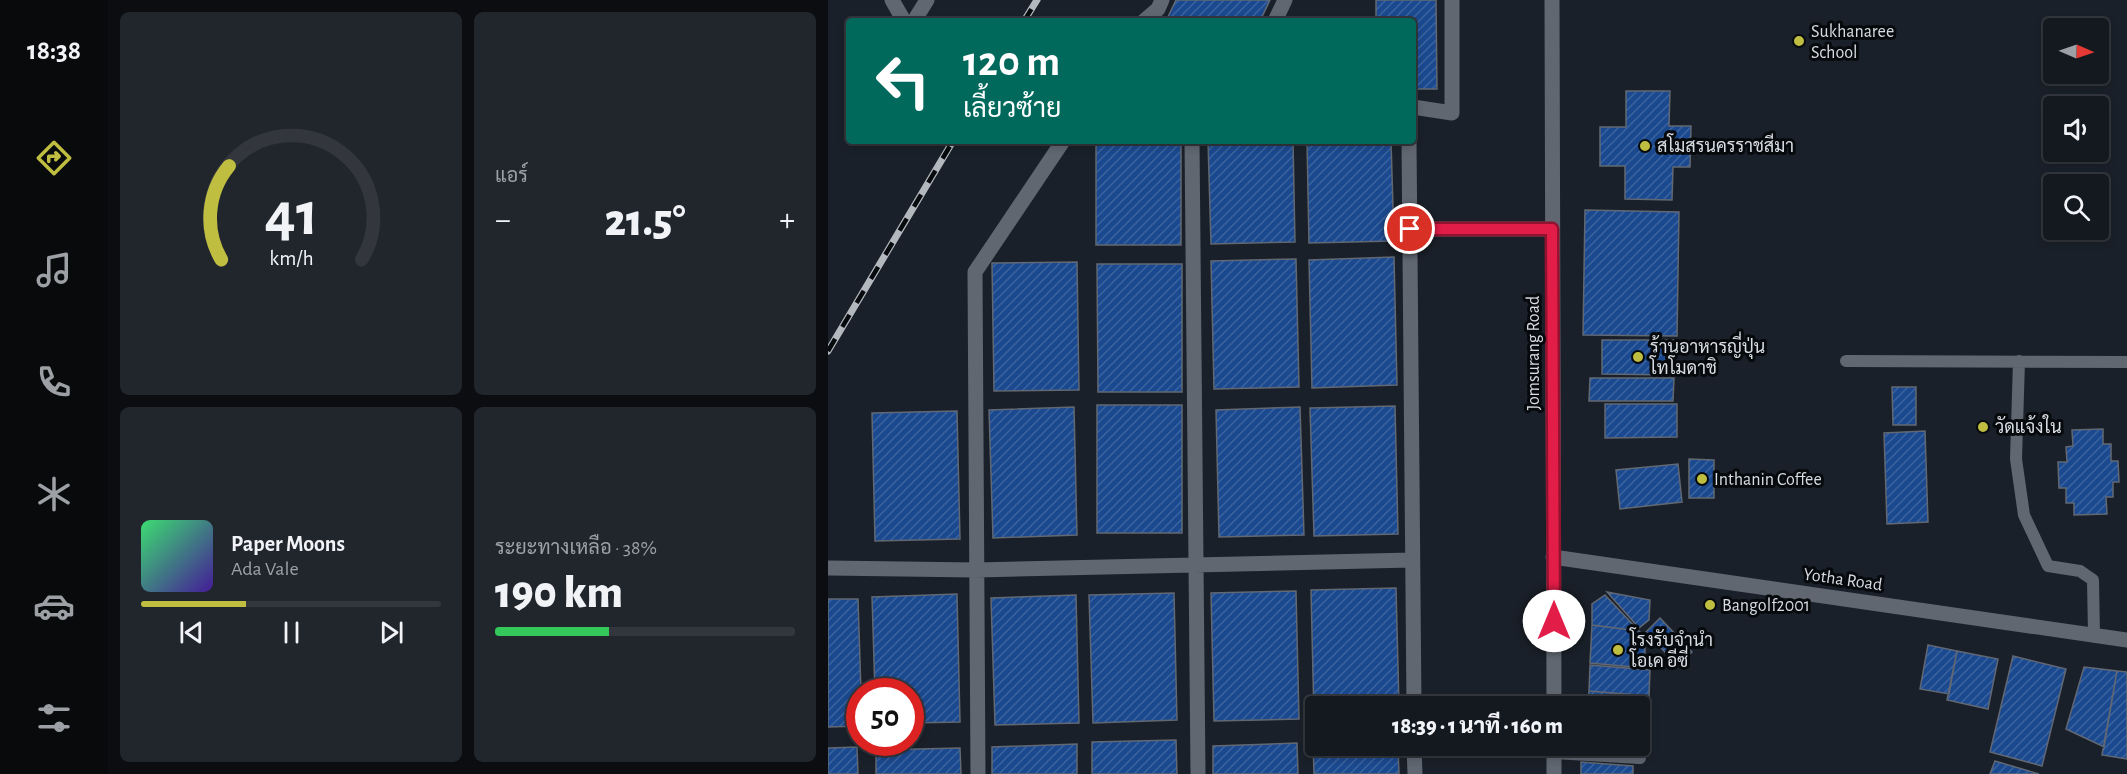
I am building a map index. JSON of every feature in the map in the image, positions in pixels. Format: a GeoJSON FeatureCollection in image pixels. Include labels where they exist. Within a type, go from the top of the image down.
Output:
{"type":"FeatureCollection","features":[{"type":"Feature","properties":{"kind":"street"},"geometry":{"type":"LineString","coordinates":[[892,0],[902,18]]}},
{"type":"Feature","properties":{"kind":"street"},"geometry":{"type":"LineString","coordinates":[[916,18],[927,0]]}},
{"type":"Feature","properties":{"kind":"street"},"geometry":{"type":"LineString","coordinates":[[1148,18],[1158,9],[1162,0]]}},
{"type":"Feature","properties":{"kind":"street"},"geometry":{"type":"LineString","coordinates":[[1276,18],[1285,0]]}},
{"type":"Feature","properties":{"kind":"street"},"geometry":{"type":"LineString","coordinates":[[1416,107],[1452,113],[1452,0]]}},
{"type":"Feature","properties":{"kind":"street","name":"Jomsurang Road"},"geometry":{"type":"LineString","coordinates":[[1552,0],[1554,696]]}},
{"type":"Feature","properties":{"kind":"street"},"geometry":{"type":"LineString","coordinates":[[978,774],[975,272],[1061,144]]}},
{"type":"Feature","properties":{"kind":"street"},"geometry":{"type":"LineString","coordinates":[[1192,144],[1198,774]]}},
{"type":"Feature","properties":{"kind":"street"},"geometry":{"type":"LineString","coordinates":[[1409,144],[1414,696]]}},
{"type":"Feature","properties":{"kind":"street"},"geometry":{"type":"LineString","coordinates":[[1410,229],[1552,229]]}},
{"type":"Feature","properties":{"kind":"street","name":"Yotha Road"},"geometry":{"type":"LineString","coordinates":[[1553,557],[2127,640]]}},
{"type":"Feature","properties":{"kind":"street"},"geometry":{"type":"LineString","coordinates":[[828,568],[976,570],[1412,560]]}},
{"type":"Feature","properties":{"kind":"street"},"geometry":{"type":"LineString","coordinates":[[1414,756],[1415,774]]}},
{"type":"Feature","properties":{"kind":"street"},"geometry":{"type":"LineString","coordinates":[[1554,756],[1555,774]]}},
{"type":"Feature","properties":{"kind":"lane"},"geometry":{"type":"LineString","coordinates":[[1846,361],[2127,362]]}},
{"type":"Feature","properties":{"kind":"lane"},"geometry":{"type":"LineString","coordinates":[[2019,361],[2016,459],[2024,515],[2048,566],[2080,571],[2093,580],[2094,635]]}},
{"type":"Feature","properties":{"kind":"lane"},"geometry":{"type":"LineString","coordinates":[[1621,756],[1640,758]]}},
{"type":"Feature","properties":{"kind":"building"},"geometry":{"type":"Polygon","coordinates":[[[1176,0],[1270,0],[1261,18],[1167,18],[1176,0]]]}},
{"type":"Feature","properties":{"kind":"building"},"geometry":{"type":"Polygon","coordinates":[[[1376,0],[1436,0],[1437,89],[1416,89],[1416,18],[1376,18],[1376,0]]]}},
{"type":"Feature","properties":{"kind":"building","name":"สโมสรนครราชสีมา"},"geometry":{"type":"Polygon","coordinates":[[[1626,91],[1670,91],[1669,126],[1691,126],[1690,167],[1673,167],[1672,200],[1625,199],[1625,166],[1600,166],[1600,127],[1626,127],[1626,91]]]}},
{"type":"Feature","properties":{"kind":"building"},"geometry":{"type":"Polygon","coordinates":[[[1096,144],[1181,144],[1181,245],[1096,245],[1096,144]]]}},
{"type":"Feature","properties":{"kind":"building"},"geometry":{"type":"Polygon","coordinates":[[[1208,144],[1293,144],[1295,242],[1211,244],[1208,144]]]}},
{"type":"Feature","properties":{"kind":"building"},"geometry":{"type":"Polygon","coordinates":[[[1307,144],[1391,144],[1394,241],[1309,243],[1307,144]]]}},
{"type":"Feature","properties":{"kind":"building"},"geometry":{"type":"Polygon","coordinates":[[[1585,210],[1679,212],[1677,336],[1583,335],[1585,210]]]}},
{"type":"Feature","properties":{"kind":"building"},"geometry":{"type":"Polygon","coordinates":[[[1394,257],[1397,385],[1312,388],[1309,260],[1394,257]]]}},
{"type":"Feature","properties":{"kind":"building"},"geometry":{"type":"Polygon","coordinates":[[[1296,259],[1299,387],[1214,389],[1211,261],[1296,259]]]}},
{"type":"Feature","properties":{"kind":"building"},"geometry":{"type":"Polygon","coordinates":[[[1077,262],[1079,390],[994,391],[992,263],[1077,262]]]}},
{"type":"Feature","properties":{"kind":"building"},"geometry":{"type":"Polygon","coordinates":[[[1097,264],[1182,264],[1182,392],[1098,392],[1097,264]]]}},
{"type":"Feature","properties":{"kind":"building","name":"ร้านอาหารญี่ปุ่น โทโมดาชิ"},"geometry":{"type":"Polygon","coordinates":[[[1602,340],[1674,340],[1674,375],[1602,374],[1602,340]]]}},
{"type":"Feature","properties":{"kind":"building"},"geometry":{"type":"Polygon","coordinates":[[[1590,378],[1674,378],[1673,401],[1589,401],[1590,378]]]}},
{"type":"Feature","properties":{"kind":"building"},"geometry":{"type":"Polygon","coordinates":[[[1892,387],[1916,387],[1916,425],[1893,425],[1892,387]]]}},
{"type":"Feature","properties":{"kind":"building"},"geometry":{"type":"Polygon","coordinates":[[[1605,404],[1677,404],[1677,437],[1605,438],[1605,404]]]}},
{"type":"Feature","properties":{"kind":"building"},"geometry":{"type":"Polygon","coordinates":[[[1097,405],[1182,405],[1182,533],[1097,533],[1097,405]]]}},
{"type":"Feature","properties":{"kind":"building"},"geometry":{"type":"Polygon","coordinates":[[[1395,406],[1398,534],[1314,536],[1310,408],[1395,406]]]}},
{"type":"Feature","properties":{"kind":"building"},"geometry":{"type":"Polygon","coordinates":[[[1074,407],[1077,535],[993,538],[989,410],[1074,407]]]}},
{"type":"Feature","properties":{"kind":"building"},"geometry":{"type":"Polygon","coordinates":[[[1300,407],[1304,535],[1219,537],[1216,410],[1300,407]]]}},
{"type":"Feature","properties":{"kind":"building"},"geometry":{"type":"Polygon","coordinates":[[[957,411],[960,539],[875,541],[872,413],[957,411]]]}},
{"type":"Feature","properties":{"kind":"building"},"geometry":{"type":"Polygon","coordinates":[[[2103,429],[2103,444],[2111,444],[2111,461],[2118,461],[2119,482],[2113,482],[2113,497],[2106,497],[2107,514],[2074,515],[2074,503],[2066,503],[2066,488],[2059,488],[2058,462],[2067,462],[2066,447],[2073,446],[2072,430],[2103,429]]]}},
{"type":"Feature","properties":{"kind":"building"},"geometry":{"type":"Polygon","coordinates":[[[1925,431],[1928,522],[1887,524],[1884,433],[1925,431]]]}},
{"type":"Feature","properties":{"kind":"building","name":"Inthanin Coffee"},"geometry":{"type":"Polygon","coordinates":[[[1689,459],[1714,460],[1714,498],[1689,498],[1689,459]]]}},
{"type":"Feature","properties":{"kind":"building"},"geometry":{"type":"Polygon","coordinates":[[[1678,464],[1682,502],[1620,509],[1616,470],[1678,464]]]}},
{"type":"Feature","properties":{"kind":"building"},"geometry":{"type":"Polygon","coordinates":[[[1396,588],[1399,696],[1313,696],[1311,590],[1396,588]]]}},
{"type":"Feature","properties":{"kind":"building"},"geometry":{"type":"Polygon","coordinates":[[[1296,591],[1299,719],[1214,721],[1211,593],[1296,591]]]}},
{"type":"Feature","properties":{"kind":"building"},"geometry":{"type":"Polygon","coordinates":[[[1607,592],[1650,600],[1649,620],[1639,628],[1607,592]]]}},
{"type":"Feature","properties":{"kind":"building"},"geometry":{"type":"Polygon","coordinates":[[[1174,593],[1177,720],[1093,723],[1089,595],[1174,593]]]}},
{"type":"Feature","properties":{"kind":"building"},"geometry":{"type":"Polygon","coordinates":[[[957,594],[960,722],[924,723],[924,678],[875,678],[872,597],[957,594]]]}},
{"type":"Feature","properties":{"kind":"building"},"geometry":{"type":"Polygon","coordinates":[[[1076,595],[1079,723],[995,725],[991,598],[1076,595]]]}},
{"type":"Feature","properties":{"kind":"building"},"geometry":{"type":"Polygon","coordinates":[[[1605,595],[1639,631],[1592,625],[1592,604],[1605,595]]]}},
{"type":"Feature","properties":{"kind":"building"},"geometry":{"type":"Polygon","coordinates":[[[828,599],[858,599],[861,678],[846,678],[846,726],[828,727],[828,599]]]}},
{"type":"Feature","properties":{"kind":"building"},"geometry":{"type":"Polygon","coordinates":[[[1660,618],[1692,652],[1678,666],[1646,632],[1660,618]]]}},
{"type":"Feature","properties":{"kind":"building","name":"โรงรับจำนำ โอเค อีซี่"},"geometry":{"type":"Polygon","coordinates":[[[1592,625],[1639,631],[1645,637],[1645,668],[1590,663],[1592,625]]]}},
{"type":"Feature","properties":{"kind":"building"},"geometry":{"type":"Polygon","coordinates":[[[1928,645],[1957,651],[1949,694],[1920,689],[1928,645]]]}},
{"type":"Feature","properties":{"kind":"building"},"geometry":{"type":"Polygon","coordinates":[[[1957,651],[1998,659],[1988,709],[1947,700],[1957,651]]]}},
{"type":"Feature","properties":{"kind":"building"},"geometry":{"type":"Polygon","coordinates":[[[2013,656],[2066,669],[2042,766],[1990,752],[2013,656]]]}},
{"type":"Feature","properties":{"kind":"building"},"geometry":{"type":"Polygon","coordinates":[[[1590,665],[1650,670],[1649,696],[1589,691],[1590,665]]]}},
{"type":"Feature","properties":{"kind":"building"},"geometry":{"type":"Polygon","coordinates":[[[2084,667],[2117,671],[2104,747],[2066,729],[2084,667]]]}},
{"type":"Feature","properties":{"kind":"building"},"geometry":{"type":"Polygon","coordinates":[[[2117,671],[2127,672],[2127,759],[2102,755],[2117,671]]]}},
{"type":"Feature","properties":{"kind":"building"},"geometry":{"type":"Polygon","coordinates":[[[1589,691],[1649,696],[1589,696],[1589,691]]]}},
{"type":"Feature","properties":{"kind":"building"},"geometry":{"type":"Polygon","coordinates":[[[1176,740],[1177,774],[1092,774],[1092,742],[1176,740]]]}},
{"type":"Feature","properties":{"kind":"building"},"geometry":{"type":"Polygon","coordinates":[[[1297,743],[1298,774],[1213,774],[1213,746],[1297,743]]]}},
{"type":"Feature","properties":{"kind":"building"},"geometry":{"type":"Polygon","coordinates":[[[1077,744],[1077,774],[992,774],[992,747],[1077,744]]]}},
{"type":"Feature","properties":{"kind":"building"},"geometry":{"type":"Polygon","coordinates":[[[846,747],[846,756],[857,756],[858,774],[828,774],[828,748],[846,747]]]}},
{"type":"Feature","properties":{"kind":"building"},"geometry":{"type":"Polygon","coordinates":[[[960,748],[961,774],[876,774],[876,756],[924,756],[924,749],[960,748]]]}},
{"type":"Feature","properties":{"kind":"building"},"geometry":{"type":"Polygon","coordinates":[[[1313,756],[1398,756],[1399,774],[1314,774],[1313,756]]]}},
{"type":"Feature","properties":{"kind":"building"},"geometry":{"type":"Polygon","coordinates":[[[1995,761],[2039,774],[1990,774],[1995,761]]]}},
{"type":"Feature","properties":{"kind":"building"},"geometry":{"type":"Polygon","coordinates":[[[1581,762],[1633,766],[1633,774],[1581,774],[1581,762]]]}},
{"type":"Feature","properties":{"kind":"railway"},"geometry":{"type":"LineString","coordinates":[[1026,18],[1037,0]]}},
{"type":"Feature","properties":{"kind":"railway"},"geometry":{"type":"LineString","coordinates":[[828,351],[951,144]]}},
{"type":"Feature","properties":{"kind":"place","name":"Sukhanaree School"},"geometry":{"type":"Point","coordinates":[1799,41]}},
{"type":"Feature","properties":{"kind":"place","name":"สโมสรนครราชสีมา"},"geometry":{"type":"Point","coordinates":[1645,146]}},
{"type":"Feature","properties":{"kind":"place","name":"ร้านอาหารญี่ปุ่น โทโมดาชิ"},"geometry":{"type":"Point","coordinates":[1638,357]}},
{"type":"Feature","properties":{"kind":"place","name":"วัดแจ้งใน"},"geometry":{"type":"Point","coordinates":[1983,427]}},
{"type":"Feature","properties":{"kind":"place","name":"Inthanin Coffee"},"geometry":{"type":"Point","coordinates":[1702,479]}},
{"type":"Feature","properties":{"kind":"place","name":"Bangolf2001"},"geometry":{"type":"Point","coordinates":[1710,605]}},
{"type":"Feature","properties":{"kind":"place","name":"โรงรับจำนำ โอเค อีซี่"},"geometry":{"type":"Point","coordinates":[1618,650]}},
{"type":"Feature","properties":{"kind":"route"},"geometry":{"type":"LineString","coordinates":[[1410,229],[1552,229],[1554,621]]}}]}
